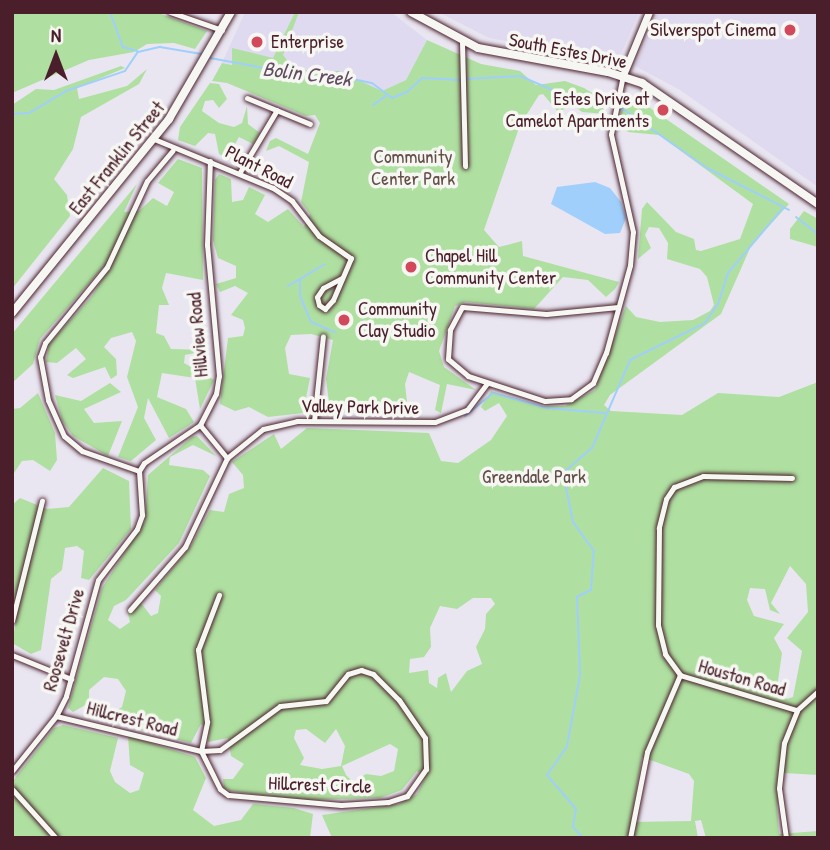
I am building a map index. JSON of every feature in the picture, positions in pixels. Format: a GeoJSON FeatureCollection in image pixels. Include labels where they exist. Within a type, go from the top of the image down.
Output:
{"type":"FeatureCollection","features":[{"type":"Feature","properties":{"kind":"main road","name":"East Franklin Street"},"geometry":{"type":"LineString","coordinates":[[12,313],[154,139],[196,77],[230,12]]}},
{"type":"Feature","properties":{"kind":"main road","name":"South Estes Drive"},"geometry":{"type":"LineString","coordinates":[[411,12],[462,42],[501,54],[623,75],[662,95],[818,204]]}},
{"type":"Feature","properties":{"kind":"street"},"geometry":{"type":"LineString","coordinates":[[170,12],[220,34]]}},
{"type":"Feature","properties":{"kind":"street"},"geometry":{"type":"LineString","coordinates":[[618,307],[546,314],[462,307],[448,338],[448,359],[459,372],[545,401],[576,396],[595,378],[618,307],[633,232],[612,145],[612,114],[623,75],[649,12]]}},
{"type":"Feature","properties":{"kind":"street"},"geometry":{"type":"LineString","coordinates":[[462,42],[465,166]]}},
{"type":"Feature","properties":{"kind":"street"},"geometry":{"type":"LineString","coordinates":[[247,98],[310,124]]}},
{"type":"Feature","properties":{"kind":"street"},"geometry":{"type":"LineString","coordinates":[[240,172],[277,110]]}},
{"type":"Feature","properties":{"kind":"street","name":"Plant Road"},"geometry":{"type":"LineString","coordinates":[[154,139],[173,150],[240,172],[284,195],[319,236],[351,258],[342,278]]}},
{"type":"Feature","properties":{"kind":"street"},"geometry":{"type":"LineString","coordinates":[[139,471],[97,458],[64,436],[48,400],[40,357],[45,343],[107,267],[135,202],[173,150]]}},
{"type":"Feature","properties":{"kind":"street","name":"Hillview Road"},"geometry":{"type":"LineString","coordinates":[[139,471],[144,463],[200,425],[216,394],[219,376],[208,257],[211,161]]}},
{"type":"Feature","properties":{"kind":"street"},"geometry":{"type":"LineString","coordinates":[[342,278],[325,309],[319,305],[317,297],[323,288],[342,278]]}},
{"type":"Feature","properties":{"kind":"street"},"geometry":{"type":"LineString","coordinates":[[314,421],[323,336]]}},
{"type":"Feature","properties":{"kind":"street","name":"Valley Park Drive"},"geometry":{"type":"LineString","coordinates":[[130,610],[185,547],[227,458],[263,429],[314,421],[435,422],[467,410],[486,383]]}},
{"type":"Feature","properties":{"kind":"street"},"geometry":{"type":"LineString","coordinates":[[200,425],[227,458]]}},
{"type":"Feature","properties":{"kind":"street","name":"Roosevelt Drive"},"geometry":{"type":"LineString","coordinates":[[12,771],[56,716],[71,679],[98,580],[137,529],[142,515],[139,471]]}},
{"type":"Feature","properties":{"kind":"street"},"geometry":{"type":"LineString","coordinates":[[630,838],[647,752],[680,675],[665,654],[658,625],[659,528],[666,499],[674,487],[703,476],[792,478]]}},
{"type":"Feature","properties":{"kind":"street"},"geometry":{"type":"LineString","coordinates":[[12,621],[42,501]]}},
{"type":"Feature","properties":{"kind":"street"},"geometry":{"type":"LineString","coordinates":[[201,751],[207,722],[198,650],[219,595]]}},
{"type":"Feature","properties":{"kind":"street"},"geometry":{"type":"LineString","coordinates":[[12,655],[71,679]]}},
{"type":"Feature","properties":{"kind":"street","name":"Hillcrest Circle"},"geometry":{"type":"LineString","coordinates":[[361,670],[373,674],[399,700],[423,731],[428,752],[426,769],[407,796],[388,802],[341,805],[228,795],[215,783],[201,751],[220,750],[280,706],[326,701],[348,674],[361,670]]}},
{"type":"Feature","properties":{"kind":"street","name":"Houston Road"},"geometry":{"type":"LineString","coordinates":[[680,675],[797,709]]}},
{"type":"Feature","properties":{"kind":"street"},"geometry":{"type":"LineString","coordinates":[[786,838],[779,788],[784,743],[797,709],[818,691]]}},
{"type":"Feature","properties":{"kind":"street","name":"Hillcrest Road"},"geometry":{"type":"LineString","coordinates":[[56,716],[201,751]]}},
{"type":"Feature","properties":{"kind":"street"},"geometry":{"type":"LineString","coordinates":[[12,789],[56,838]]}},
{"type":"Feature","properties":{"kind":"shaded area"},"geometry":{"type":"Polygon","coordinates":[[[245,12],[391,12],[427,40],[406,80],[382,91],[222,63],[245,12]]]}},
{"type":"Feature","properties":{"kind":"shaded area"},"geometry":{"type":"Polygon","coordinates":[[[438,12],[639,12],[618,61],[489,38],[438,12]]]}},
{"type":"Feature","properties":{"kind":"shaded area"},"geometry":{"type":"Polygon","coordinates":[[[658,12],[818,12],[818,187],[680,90],[635,66],[658,12]]]}},
{"type":"Feature","properties":{"kind":"green space"},"geometry":{"type":"Polygon","coordinates":[[[12,12],[156,12],[207,31],[195,49],[174,43],[147,44],[134,52],[89,60],[12,93],[12,12]]]}},
{"type":"Feature","properties":{"kind":"green space","name":"Community Center Park"},"geometry":{"type":"Polygon","coordinates":[[[295,12],[299,12],[283,55],[290,64],[309,71],[339,71],[382,91],[406,80],[427,40],[481,64],[520,71],[536,85],[565,81],[599,97],[605,114],[582,112],[573,105],[558,112],[543,94],[539,95],[520,125],[484,230],[499,247],[522,241],[523,256],[619,282],[606,297],[588,280],[563,277],[534,309],[466,302],[455,306],[439,351],[444,367],[476,390],[447,384],[441,413],[435,410],[440,385],[409,372],[405,384],[408,411],[398,414],[356,410],[336,414],[323,410],[329,403],[326,379],[333,340],[311,334],[291,335],[285,348],[289,374],[310,378],[303,413],[268,417],[249,407],[235,411],[220,404],[228,338],[243,336],[245,328],[243,320],[231,315],[248,293],[235,286],[220,292],[216,284],[236,278],[236,266],[218,258],[213,240],[215,180],[219,174],[231,179],[232,202],[243,200],[249,187],[265,195],[255,214],[268,222],[288,209],[304,227],[310,214],[301,202],[309,162],[279,146],[266,151],[270,141],[276,138],[308,154],[320,123],[315,115],[306,116],[227,83],[212,81],[222,63],[232,65],[232,48],[273,58],[295,12]]]}},
{"type":"Feature","properties":{"kind":"green space"},"geometry":{"type":"Polygon","coordinates":[[[121,66],[125,68],[77,88],[79,99],[127,86],[147,69],[139,84],[81,117],[73,149],[54,179],[67,195],[70,216],[12,289],[12,105],[36,89],[54,90],[121,66]]]}},
{"type":"Feature","properties":{"kind":"green space"},"geometry":{"type":"Polygon","coordinates":[[[210,83],[219,84],[227,99],[219,108],[213,100],[205,101],[202,111],[219,123],[234,127],[242,123],[247,106],[248,124],[260,133],[253,144],[239,137],[234,146],[243,159],[239,163],[219,154],[215,134],[208,133],[195,146],[178,140],[180,127],[210,83]]]}},
{"type":"Feature","properties":{"kind":"green space","name":"Greendale Park"},"geometry":{"type":"Polygon","coordinates":[[[640,101],[789,204],[751,246],[721,314],[610,395],[604,405],[611,411],[682,415],[718,393],[779,397],[818,382],[818,775],[784,773],[777,806],[779,834],[818,831],[818,838],[706,838],[701,820],[695,821],[698,838],[332,838],[322,815],[399,804],[417,794],[425,778],[417,771],[402,790],[380,798],[302,800],[230,791],[224,788],[223,779],[233,779],[244,764],[231,756],[228,738],[208,742],[209,732],[201,724],[191,743],[111,722],[112,713],[122,707],[126,691],[118,679],[104,677],[89,690],[89,703],[73,712],[68,708],[102,588],[145,521],[148,475],[192,437],[197,436],[216,456],[193,445],[170,457],[169,465],[203,470],[210,476],[179,543],[126,600],[114,606],[108,620],[120,629],[130,622],[128,614],[141,603],[151,616],[158,613],[161,596],[155,590],[191,546],[210,510],[224,512],[229,494],[244,488],[243,475],[232,462],[274,434],[281,449],[307,428],[429,433],[441,461],[458,463],[491,440],[507,416],[499,403],[485,411],[481,407],[491,391],[541,406],[565,406],[595,390],[626,306],[636,317],[660,322],[693,320],[710,311],[714,305],[707,277],[700,269],[667,259],[668,243],[659,228],[649,227],[645,235],[651,248],[638,259],[642,209],[647,202],[676,232],[694,239],[696,250],[701,251],[740,239],[753,204],[659,135],[628,132],[619,123],[623,102],[640,101]],[[790,566],[771,603],[780,614],[770,610],[765,589],[750,588],[747,600],[754,616],[784,624],[774,638],[782,653],[777,688],[787,699],[793,697],[802,651],[787,638],[808,612],[806,584],[790,566]],[[473,598],[457,609],[440,606],[430,628],[431,647],[424,657],[410,659],[409,673],[428,670],[429,683],[437,688],[438,678],[446,673],[451,692],[467,671],[482,664],[476,647],[485,629],[486,614],[495,604],[491,598],[473,598]],[[306,729],[296,730],[294,738],[304,758],[300,765],[322,769],[341,766],[345,746],[336,729],[325,743],[306,729]],[[390,744],[342,766],[353,782],[366,774],[381,776],[394,771],[398,749],[390,744]],[[642,757],[631,822],[691,821],[694,781],[689,774],[642,757]]]}},
{"type":"Feature","properties":{"kind":"green space"},"geometry":{"type":"Polygon","coordinates":[[[178,159],[202,168],[203,280],[166,273],[162,288],[169,305],[159,305],[156,333],[164,336],[171,349],[210,350],[185,355],[184,363],[214,380],[200,409],[195,378],[162,373],[157,397],[186,409],[194,422],[169,438],[148,398],[144,418],[156,440],[131,461],[118,457],[138,407],[127,377],[136,341],[132,332],[111,338],[104,347],[116,359],[117,375],[111,379],[105,367],[73,378],[67,375],[86,359],[76,348],[57,363],[46,362],[49,344],[92,296],[107,271],[104,266],[40,339],[33,364],[12,383],[12,334],[137,184],[124,212],[139,211],[153,198],[167,206],[174,192],[158,183],[178,159]]]}},
{"type":"Feature","properties":{"kind":"green space"},"geometry":{"type":"Polygon","coordinates":[[[804,211],[818,219],[818,247],[790,239],[790,229],[804,211]]]}},
{"type":"Feature","properties":{"kind":"green space"},"geometry":{"type":"Polygon","coordinates":[[[110,383],[121,392],[84,409],[94,423],[122,421],[108,456],[73,436],[62,420],[55,395],[81,401],[110,383]]]}},
{"type":"Feature","properties":{"kind":"green space"},"geometry":{"type":"Polygon","coordinates":[[[38,393],[55,433],[57,460],[50,471],[33,460],[22,461],[12,476],[12,409],[20,408],[38,393]]]}},
{"type":"Feature","properties":{"kind":"green space"},"geometry":{"type":"Polygon","coordinates":[[[103,468],[129,481],[131,529],[89,580],[81,578],[84,551],[77,546],[65,548],[62,570],[51,579],[41,650],[31,654],[12,643],[19,605],[12,609],[12,505],[20,498],[47,509],[69,507],[103,468]]]}},
{"type":"Feature","properties":{"kind":"green space"},"geometry":{"type":"Polygon","coordinates":[[[63,725],[118,738],[110,771],[115,782],[130,793],[139,790],[144,773],[130,765],[128,736],[195,757],[206,778],[193,810],[214,826],[241,820],[253,804],[294,808],[313,814],[310,838],[12,838],[12,782],[54,728],[63,725]]]}},
{"type":"Feature","properties":{"kind":"water"},"geometry":{"type":"Polygon","coordinates":[[[595,182],[610,188],[621,202],[626,218],[620,233],[605,234],[551,204],[557,187],[595,182]]]}},
{"type":"Feature","properties":{"kind":"waterway"},"geometry":{"type":"LineString","coordinates":[[110,12],[123,47],[137,51]]}},
{"type":"Feature","properties":{"kind":"waterway","name":"Bolin Creek"},"geometry":{"type":"LineString","coordinates":[[12,114],[29,113],[66,91],[125,71],[138,52],[160,47],[201,54]]}},
{"type":"Feature","properties":{"kind":"waterway","name":"Bolin Creek"},"geometry":{"type":"LineString","coordinates":[[210,58],[307,76],[372,83],[392,98],[407,92],[422,78],[461,80]]}},
{"type":"Feature","properties":{"kind":"waterway","name":"Bolin Creek"},"geometry":{"type":"LineString","coordinates":[[466,79],[520,76],[576,100],[623,109],[707,168],[789,210]]}},
{"type":"Feature","properties":{"kind":"waterway"},"geometry":{"type":"LineString","coordinates":[[373,105],[386,96]]}},
{"type":"Feature","properties":{"kind":"waterway"},"geometry":{"type":"LineString","coordinates":[[583,838],[573,827],[576,809],[547,775],[567,746],[580,675],[577,597],[591,590],[594,551],[573,522],[563,473],[592,448],[630,360],[705,323],[718,304],[728,273],[783,208]]}},
{"type":"Feature","properties":{"kind":"waterway","name":"Bolin Creek"},"geometry":{"type":"LineString","coordinates":[[796,217],[818,234]]}},
{"type":"Feature","properties":{"kind":"waterway"},"geometry":{"type":"LineString","coordinates":[[325,264],[300,279],[300,296],[311,322],[335,332]]}},
{"type":"Feature","properties":{"kind":"waterway"},"geometry":{"type":"LineString","coordinates":[[288,286],[298,280]]}},
{"type":"Feature","properties":{"kind":"waterway"},"geometry":{"type":"LineString","coordinates":[[465,416],[493,393],[547,408],[605,413]]}},
{"type":"Feature","properties":{"kind":"place","name":"Silverspot Cinema"},"geometry":{"type":"Point","coordinates":[790,30]}},
{"type":"Feature","properties":{"kind":"place","name":"Enterprise"},"geometry":{"type":"Point","coordinates":[257,42]}},
{"type":"Feature","properties":{"kind":"place","name":"Estes Drive at Camelot Apartments"},"geometry":{"type":"Point","coordinates":[663,110]}},
{"type":"Feature","properties":{"kind":"place","name":"Chapel Hill Community Center"},"geometry":{"type":"Point","coordinates":[411,267]}},
{"type":"Feature","properties":{"kind":"place","name":"Community Clay Studio"},"geometry":{"type":"Point","coordinates":[344,320]}}]}
